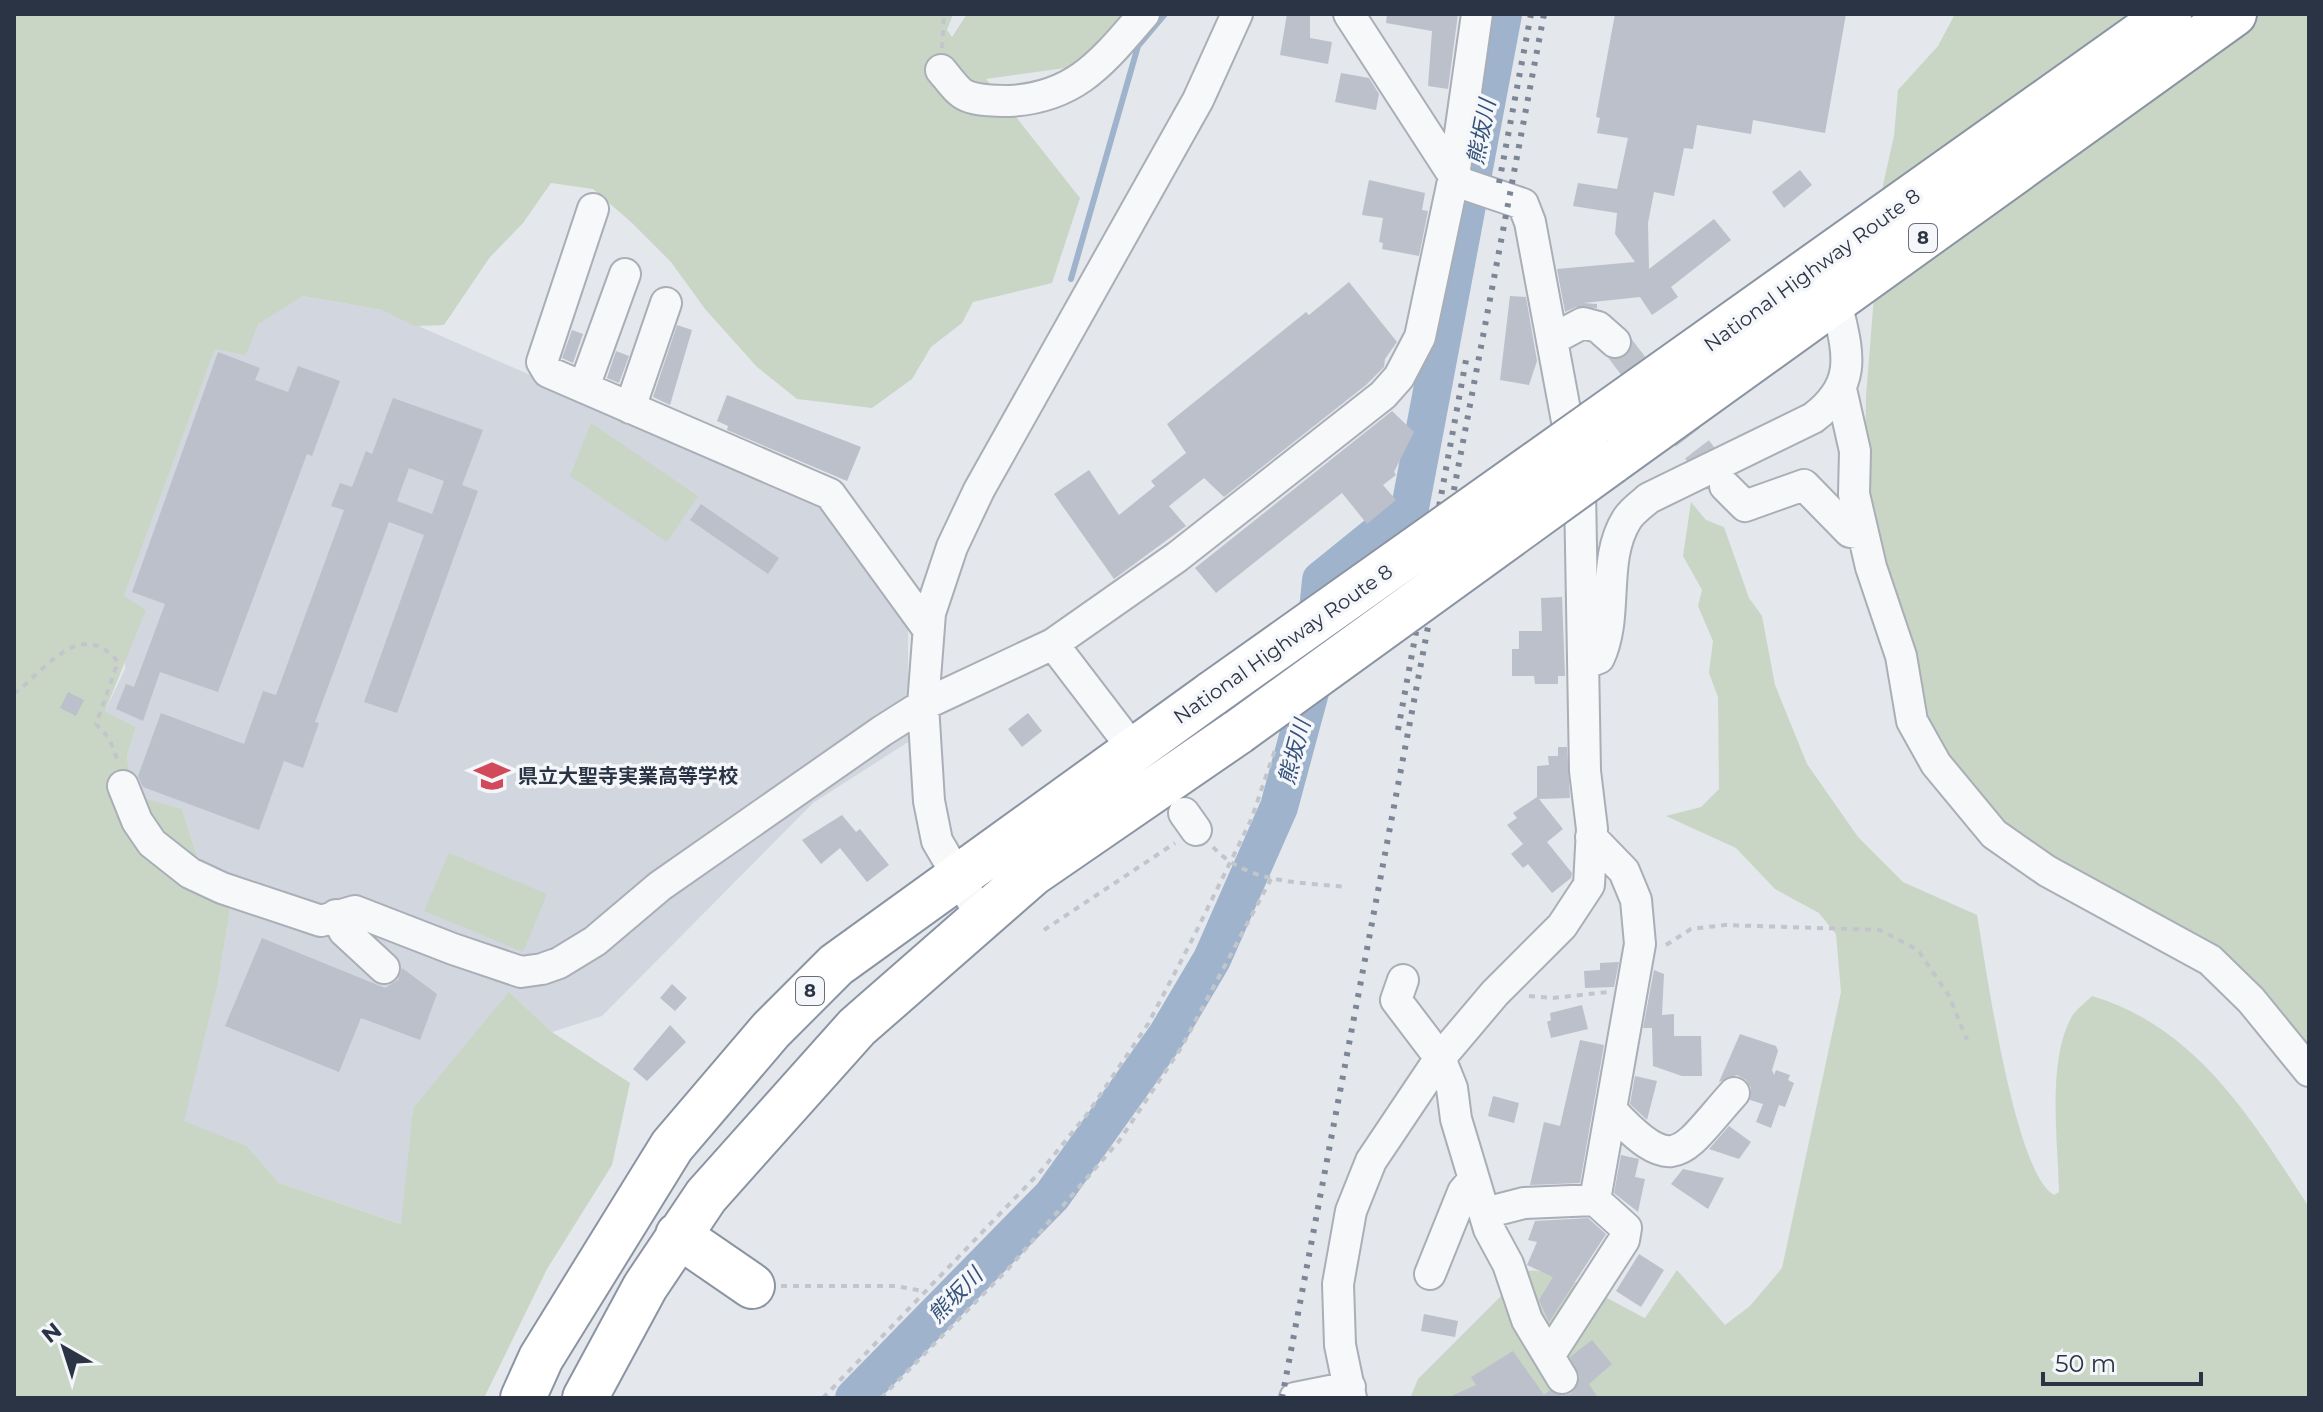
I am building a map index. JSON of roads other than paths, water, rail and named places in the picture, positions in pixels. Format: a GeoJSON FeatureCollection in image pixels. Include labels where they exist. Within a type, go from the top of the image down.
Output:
{"type":"FeatureCollection","features":[{"type":"Feature","properties":{"kind":"highway","name":"National Highway Route 8"},"geometry":{"type":"LineString","coordinates":[[523,1398],[541,1358],[672,1146],[719,1089],[836,965],[1213,693],[2169,14]]}},
{"type":"Feature","properties":{"kind":"highway","name":"National Highway Route 8"},"geometry":{"type":"LineString","coordinates":[[585,1398],[645,1287],[678,1235],[755,1138],[857,1027],[981,916],[1033,873],[1256,741],[1611,462],[2234,14]]}},
{"type":"Feature","properties":{"kind":"highway"},"geometry":{"type":"LineString","coordinates":[[678,1235],[752,1286]]}},
{"type":"Feature","properties":{"kind":"street"},"geometry":{"type":"LineString","coordinates":[[941,70],[966,96],[1002,101],[1034,100],[1073,86],[1098,67],[1144,14]]}},
{"type":"Feature","properties":{"kind":"street"},"geometry":{"type":"LineString","coordinates":[[981,916],[937,841],[932,815],[923,705],[928,629],[952,547],[979,490],[1198,100],[1237,14]]}},
{"type":"Feature","properties":{"kind":"street"},"geometry":{"type":"LineString","coordinates":[[1295,1398],[1350,1393],[1340,1345],[1338,1284],[1351,1211],[1371,1161],[1440,1058],[1495,993],[1562,926],[1589,885],[1591,837],[1585,771],[1580,491],[1553,339],[1523,204],[1466,183],[1349,14]]}},
{"type":"Feature","properties":{"kind":"street"},"geometry":{"type":"LineString","coordinates":[[123,786],[137,821],[152,843],[190,873],[321,921],[346,913],[521,972],[559,963],[595,941],[707,851],[923,705],[1053,644],[1177,557],[1383,395],[1399,377],[1420,337],[1466,183],[1477,14]]}},
{"type":"Feature","properties":{"kind":"street"},"geometry":{"type":"LineString","coordinates":[[593,209],[542,362],[548,372],[830,494],[928,629]]}},
{"type":"Feature","properties":{"kind":"street"},"geometry":{"type":"LineString","coordinates":[[584,387],[625,274]]}},
{"type":"Feature","properties":{"kind":"street"},"geometry":{"type":"LineString","coordinates":[[1584,664],[1599,658],[1606,642],[1617,543],[1627,518],[1649,498],[1679,481],[1813,418],[1835,401],[1841,389],[1848,356],[1836,301]]}},
{"type":"Feature","properties":{"kind":"street"},"geometry":{"type":"LineString","coordinates":[[630,408],[666,303]]}},
{"type":"Feature","properties":{"kind":"street"},"geometry":{"type":"LineString","coordinates":[[1553,339],[1583,323],[1598,327],[1615,342]]}},
{"type":"Feature","properties":{"kind":"street"},"geometry":{"type":"LineString","coordinates":[[1841,389],[1855,451],[1854,494],[1863,534],[1901,656],[1912,721],[1936,764],[1994,834],[2047,871],[2210,960],[2251,1000],[2309,1071]]}},
{"type":"Feature","properties":{"kind":"street"},"geometry":{"type":"LineString","coordinates":[[1725,486],[1745,506],[1804,485],[1850,532],[1863,534]]}},
{"type":"Feature","properties":{"kind":"street"},"geometry":{"type":"LineString","coordinates":[[1053,644],[1121,733]]}},
{"type":"Feature","properties":{"kind":"street"},"geometry":{"type":"LineString","coordinates":[[1591,837],[1624,871],[1636,900],[1640,944],[1614,1113],[1595,1200]]}},
{"type":"Feature","properties":{"kind":"street"},"geometry":{"type":"LineString","coordinates":[[346,913],[344,931],[384,968]]}},
{"type":"Feature","properties":{"kind":"street"},"geometry":{"type":"LineString","coordinates":[[1403,980],[1396,1000],[1440,1058],[1452,1088],[1456,1119],[1485,1213],[1508,1264],[1527,1320],[1556,1367],[1624,1240],[1626,1228],[1595,1200],[1524,1203],[1485,1213]]}},
{"type":"Feature","properties":{"kind":"street"},"geometry":{"type":"LineString","coordinates":[[1614,1113],[1644,1144],[1663,1153],[1681,1150],[1734,1093]]}},
{"type":"Feature","properties":{"kind":"street"},"geometry":{"type":"LineString","coordinates":[[1430,1274],[1463,1192],[1474,1179]]}},
{"type":"Feature","properties":{"kind":"waterway"},"geometry":{"type":"LineString","coordinates":[[1071,279],[1138,46],[1165,14]]}},
{"type":"Feature","properties":{"kind":"waterway","name":"熊坂川"},"geometry":{"type":"LineString","coordinates":[[854,1398],[1052,1196],[1167,1035],[1212,959],[1279,807],[1310,692],[1321,580],[1410,508],[1503,14]]}},
{"type":"Feature","properties":{"kind":"tunnel"},"geometry":{"type":"LineString","coordinates":[[1615,342],[1725,486]]}},
{"type":"Feature","properties":{"kind":"railway"},"geometry":{"type":"LineString","coordinates":[[1499,183],[1531,14]]}},
{"type":"Feature","properties":{"kind":"railway"},"geometry":{"type":"LineString","coordinates":[[1282,1398],[1544,14]]}},
{"type":"Feature","properties":{"kind":"railway"},"geometry":{"type":"LineString","coordinates":[[1398,730],[1466,360]]}},
{"type":"Feature","properties":{"kind":"place","name":"県立大聖寺実業高等学校"},"geometry":{"type":"Point","coordinates":[492,776]}}]}
